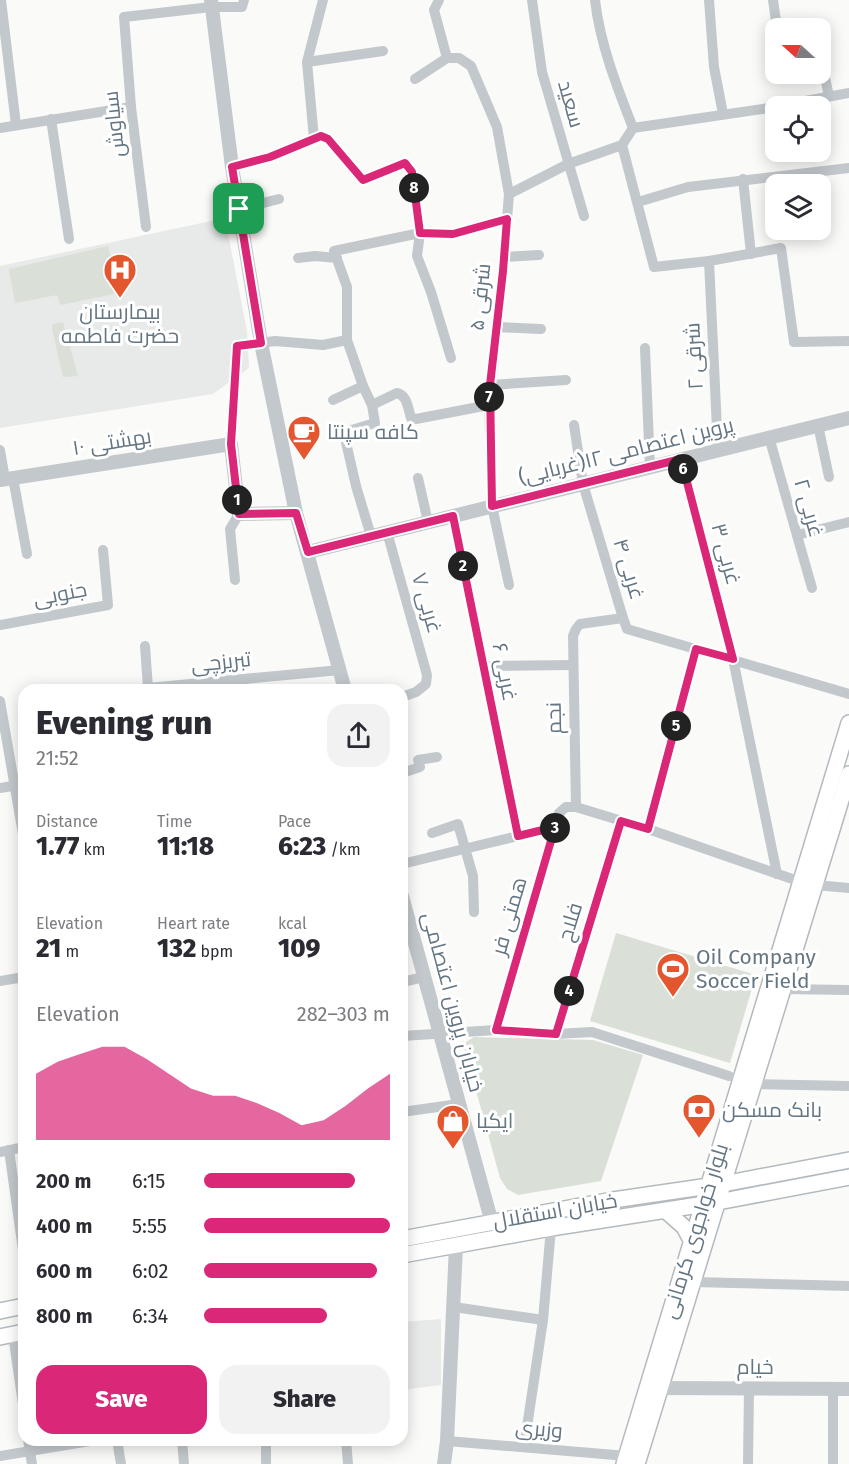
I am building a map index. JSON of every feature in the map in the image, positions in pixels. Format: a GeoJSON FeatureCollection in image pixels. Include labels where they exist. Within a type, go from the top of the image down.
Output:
{"type":"FeatureCollection","features":[{"type":"Feature","properties":{"kind":"main road","name":"بلوار خواجوی کرمانی"},"geometry":{"type":"LineString","coordinates":[[629,1461],[702,1205],[716,1185],[754,1084],[783,989],[849,723]]}},
{"type":"Feature","properties":{"kind":"main road","name":"بلوار خواجوی کرمانی"},"geometry":{"type":"LineString","coordinates":[[629,1461],[660,1388],[718,1202],[716,1185],[808,884],[848,782]]}},
{"type":"Feature","properties":{"kind":"main road","name":"خیابان استقلال"},"geometry":{"type":"LineString","coordinates":[[408,1238],[613,1200],[716,1185],[845,1161]]}},
{"type":"Feature","properties":{"kind":"main road"},"geometry":{"type":"LineString","coordinates":[[845,1161],[846,1178]]}},
{"type":"Feature","properties":{"kind":"main road","name":"خیابان استقلال"},"geometry":{"type":"LineString","coordinates":[[408,1254],[551,1228],[702,1205],[846,1178]]}},
{"type":"Feature","properties":{"kind":"main road"},"geometry":{"type":"LineString","coordinates":[[613,1200],[615,1218]]}},
{"type":"Feature","properties":{"kind":"main road"},"geometry":{"type":"LineString","coordinates":[[666,1211],[684,1227],[691,1240]]}},
{"type":"Feature","properties":{"kind":"main road"},"geometry":{"type":"LineString","coordinates":[[0,1302],[18,1298]]}},
{"type":"Feature","properties":{"kind":"main road"},"geometry":{"type":"LineString","coordinates":[[0,1311],[18,1307]]}},
{"type":"Feature","properties":{"kind":"street"},"geometry":{"type":"LineString","coordinates":[[1,0],[16,125]]}},
{"type":"Feature","properties":{"kind":"street"},"geometry":{"type":"LineString","coordinates":[[314,139],[307,62],[323,0]]}},
{"type":"Feature","properties":{"kind":"street","name":"سعید"},"geometry":{"type":"LineString","coordinates":[[532,0],[542,72],[584,216]]}},
{"type":"Feature","properties":{"kind":"street"},"geometry":{"type":"LineString","coordinates":[[595,0],[616,85],[633,128]]}},
{"type":"Feature","properties":{"kind":"street"},"geometry":{"type":"LineString","coordinates":[[709,0],[714,67],[723,114]]}},
{"type":"Feature","properties":{"kind":"street"},"geometry":{"type":"LineString","coordinates":[[773,0],[776,18]]}},
{"type":"Feature","properties":{"kind":"street"},"geometry":{"type":"LineString","coordinates":[[243,4],[211,3],[232,167],[261,343],[296,513],[344,684]]}},
{"type":"Feature","properties":{"kind":"street","name":"سیاوش"},"geometry":{"type":"LineString","coordinates":[[146,227],[131,107],[124,17],[211,3]]}},
{"type":"Feature","properties":{"kind":"street"},"geometry":{"type":"LineString","coordinates":[[415,79],[447,58],[436,5]]}},
{"type":"Feature","properties":{"kind":"street"},"geometry":{"type":"LineString","coordinates":[[307,62],[384,51]]}},
{"type":"Feature","properties":{"kind":"street","name":"شرقی ۵"},"geometry":{"type":"LineString","coordinates":[[447,58],[459,58],[471,66],[497,127],[509,194],[489,405],[492,506],[509,585]]}},
{"type":"Feature","properties":{"kind":"street"},"geometry":{"type":"LineString","coordinates":[[826,84],[829,96],[849,93]]}},
{"type":"Feature","properties":{"kind":"street"},"geometry":{"type":"LineString","coordinates":[[0,129],[131,107]]}},
{"type":"Feature","properties":{"kind":"street"},"geometry":{"type":"LineString","coordinates":[[509,194],[568,164],[621,145],[633,128],[765,109]]}},
{"type":"Feature","properties":{"kind":"street"},"geometry":{"type":"LineString","coordinates":[[51,119],[69,239]]}},
{"type":"Feature","properties":{"kind":"street"},"geometry":{"type":"LineString","coordinates":[[232,167],[270,157],[321,136],[328,139],[363,180],[405,163],[412,172],[420,233],[417,256],[431,292],[451,358]]}},
{"type":"Feature","properties":{"kind":"street"},"geometry":{"type":"LineString","coordinates":[[621,145],[654,267],[709,261],[781,248],[794,342],[849,341]]}},
{"type":"Feature","properties":{"kind":"street"},"geometry":{"type":"LineString","coordinates":[[638,202],[688,187],[849,168]]}},
{"type":"Feature","properties":{"kind":"street"},"geometry":{"type":"LineString","coordinates":[[743,179],[751,254]]}},
{"type":"Feature","properties":{"kind":"street"},"geometry":{"type":"LineString","coordinates":[[239,209],[279,199]]}},
{"type":"Feature","properties":{"kind":"street"},"geometry":{"type":"LineString","coordinates":[[371,536],[356,486],[346,434],[375,423],[372,405],[346,340],[347,287],[334,251],[420,233],[453,234],[507,219]]}},
{"type":"Feature","properties":{"kind":"street"},"geometry":{"type":"LineString","coordinates":[[504,257],[539,255]]}},
{"type":"Feature","properties":{"kind":"street"},"geometry":{"type":"LineString","coordinates":[[298,258],[315,256],[337,258]]}},
{"type":"Feature","properties":{"kind":"street","name":"شرقی ۲"},"geometry":{"type":"LineString","coordinates":[[709,261],[718,450]]}},
{"type":"Feature","properties":{"kind":"street"},"geometry":{"type":"LineString","coordinates":[[496,327],[541,329]]}},
{"type":"Feature","properties":{"kind":"street"},"geometry":{"type":"LineString","coordinates":[[235,580],[230,529],[239,514],[231,444],[237,346],[275,341],[323,345],[346,340]]}},
{"type":"Feature","properties":{"kind":"street"},"geometry":{"type":"LineString","coordinates":[[645,348],[650,467]]}},
{"type":"Feature","properties":{"kind":"street"},"geometry":{"type":"LineString","coordinates":[[490,385],[566,380]]}},
{"type":"Feature","properties":{"kind":"street"},"geometry":{"type":"LineString","coordinates":[[333,400],[363,386]]}},
{"type":"Feature","properties":{"kind":"street"},"geometry":{"type":"LineString","coordinates":[[372,405],[400,393],[404,396],[411,417],[416,419],[489,405]]}},
{"type":"Feature","properties":{"kind":"street","name":"پروین اعتصامی ۱۲(غربایی)"},"geometry":{"type":"LineString","coordinates":[[308,552],[849,418]]}},
{"type":"Feature","properties":{"kind":"street","name":"غربی ۴"},"geometry":{"type":"LineString","coordinates":[[574,425],[583,484],[623,618],[580,624],[576,629]]}},
{"type":"Feature","properties":{"kind":"street"},"geometry":{"type":"LineString","coordinates":[[818,425],[829,477]]}},
{"type":"Feature","properties":{"kind":"street","name":"غربی ۲"},"geometry":{"type":"LineString","coordinates":[[769,437],[812,588]]}},
{"type":"Feature","properties":{"kind":"street","name":"بهشتی ۱۰"},"geometry":{"type":"LineString","coordinates":[[6,479],[231,444]]}},
{"type":"Feature","properties":{"kind":"street"},"geometry":{"type":"LineString","coordinates":[[0,450],[27,554]]}},
{"type":"Feature","properties":{"kind":"street","name":"غربی ۳"},"geometry":{"type":"LineString","coordinates":[[681,459],[733,659],[777,874]]}},
{"type":"Feature","properties":{"kind":"street"},"geometry":{"type":"LineString","coordinates":[[418,478],[428,522]]}},
{"type":"Feature","properties":{"kind":"street"},"geometry":{"type":"LineString","coordinates":[[239,514],[296,513]]}},
{"type":"Feature","properties":{"kind":"street","name":"غربی ۶"},"geometry":{"type":"LineString","coordinates":[[453,516],[518,836]]}},
{"type":"Feature","properties":{"kind":"street"},"geometry":{"type":"LineString","coordinates":[[797,535],[849,522]]}},
{"type":"Feature","properties":{"kind":"street","name":"غربی ۷"},"geometry":{"type":"LineString","coordinates":[[387,532],[427,675],[426,684],[408,695]]}},
{"type":"Feature","properties":{"kind":"street","name":"جنوبی"},"geometry":{"type":"LineString","coordinates":[[0,625],[108,605],[103,550]]}},
{"type":"Feature","properties":{"kind":"street"},"geometry":{"type":"LineString","coordinates":[[623,618],[627,629],[849,694]]}},
{"type":"Feature","properties":{"kind":"street","name":"نجم"},"geometry":{"type":"LineString","coordinates":[[576,629],[573,636],[576,807]]}},
{"type":"Feature","properties":{"kind":"street","name":"تبریزچی"},"geometry":{"type":"LineString","coordinates":[[145,646],[148,684]]}},
{"type":"Feature","properties":{"kind":"street"},"geometry":{"type":"LineString","coordinates":[[648,829],[696,649]]}},
{"type":"Feature","properties":{"kind":"street"},"geometry":{"type":"LineString","coordinates":[[484,666],[573,665]]}},
{"type":"Feature","properties":{"kind":"street","name":"تبریزچی"},"geometry":{"type":"LineString","coordinates":[[191,684],[340,670]]}},
{"type":"Feature","properties":{"kind":"street"},"geometry":{"type":"LineString","coordinates":[[0,701],[18,781]]}},
{"type":"Feature","properties":{"kind":"street"},"geometry":{"type":"LineString","coordinates":[[408,771],[420,767],[418,760],[437,757]]}},
{"type":"Feature","properties":{"kind":"street"},"geometry":{"type":"LineString","coordinates":[[0,788],[18,785]]}},
{"type":"Feature","properties":{"kind":"street","name":"همتی فر"},"geometry":{"type":"LineString","coordinates":[[496,1030],[560,813],[566,807],[576,807]]}},
{"type":"Feature","properties":{"kind":"street"},"geometry":{"type":"LineString","coordinates":[[576,807],[648,829],[808,884],[849,888]]}},
{"type":"Feature","properties":{"kind":"street","name":"فلاح"},"geometry":{"type":"LineString","coordinates":[[556,1034],[621,821]]}},
{"type":"Feature","properties":{"kind":"street"},"geometry":{"type":"LineString","coordinates":[[432,833],[458,824],[473,876],[474,912]]}},
{"type":"Feature","properties":{"kind":"street"},"geometry":{"type":"LineString","coordinates":[[408,863],[555,827]]}},
{"type":"Feature","properties":{"kind":"street","name":"خیابان پروین اعتصامی"},"geometry":{"type":"LineString","coordinates":[[408,918],[492,1223]]}},
{"type":"Feature","properties":{"kind":"street"},"geometry":{"type":"LineString","coordinates":[[408,981],[424,977]]}},
{"type":"Feature","properties":{"kind":"street"},"geometry":{"type":"LineString","coordinates":[[0,981],[18,978]]}},
{"type":"Feature","properties":{"kind":"street"},"geometry":{"type":"LineString","coordinates":[[783,989],[849,990]]}},
{"type":"Feature","properties":{"kind":"street"},"geometry":{"type":"LineString","coordinates":[[408,1036],[496,1030],[556,1034],[592,1032],[729,1077]]}},
{"type":"Feature","properties":{"kind":"street"},"geometry":{"type":"LineString","coordinates":[[754,1084],[849,1086]]}},
{"type":"Feature","properties":{"kind":"street"},"geometry":{"type":"LineString","coordinates":[[408,1111],[459,1104]]}},
{"type":"Feature","properties":{"kind":"street"},"geometry":{"type":"LineString","coordinates":[[4,1151],[18,1225]]}},
{"type":"Feature","properties":{"kind":"street"},"geometry":{"type":"LineString","coordinates":[[524,1447],[543,1320],[551,1228]]}},
{"type":"Feature","properties":{"kind":"street"},"geometry":{"type":"LineString","coordinates":[[444,1464],[456,1246]]}},
{"type":"Feature","properties":{"kind":"street"},"geometry":{"type":"LineString","coordinates":[[693,1282],[849,1286]]}},
{"type":"Feature","properties":{"kind":"street"},"geometry":{"type":"LineString","coordinates":[[454,1307],[543,1320]]}},
{"type":"Feature","properties":{"kind":"street"},"geometry":{"type":"LineString","coordinates":[[9,1333],[18,1380]]}},
{"type":"Feature","properties":{"kind":"street","name":"خیام"},"geometry":{"type":"LineString","coordinates":[[660,1388],[849,1389]]}},
{"type":"Feature","properties":{"kind":"street"},"geometry":{"type":"LineString","coordinates":[[748,1464],[749,1388]]}},
{"type":"Feature","properties":{"kind":"street"},"geometry":{"type":"LineString","coordinates":[[833,1389],[833,1464]]}},
{"type":"Feature","properties":{"kind":"street","name":"وزیری"},"geometry":{"type":"LineString","coordinates":[[447,1441],[524,1447],[629,1461]]}},
{"type":"Feature","properties":{"kind":"street"},"geometry":{"type":"LineString","coordinates":[[0,1456],[26,1446]]}},
{"type":"Feature","properties":{"kind":"street"},"geometry":{"type":"LineString","coordinates":[[29,1446],[32,1464]]}},
{"type":"Feature","properties":{"kind":"street"},"geometry":{"type":"LineString","coordinates":[[118,1446],[121,1464]]}},
{"type":"Feature","properties":{"kind":"street"},"geometry":{"type":"LineString","coordinates":[[182,1446],[184,1464]]}},
{"type":"Feature","properties":{"kind":"street"},"geometry":{"type":"LineString","coordinates":[[266,1446],[266,1464]]}},
{"type":"Feature","properties":{"kind":"street"},"geometry":{"type":"LineString","coordinates":[[346,1446],[348,1464]]}},
{"type":"Feature","properties":{"kind":"shaded area","name":"بیمارستان حضرت فاطمه"},"geometry":{"type":"Polygon","coordinates":[[[225,218],[247,331],[249,368],[213,394],[0,428],[0,266],[225,218]]]}},
{"type":"Feature","properties":{"kind":"shaded area"},"geometry":{"type":"Polygon","coordinates":[[[108,246],[119,293],[60,305],[57,295],[15,303],[9,269],[108,246]]]}},
{"type":"Feature","properties":{"kind":"shaded area"},"geometry":{"type":"Polygon","coordinates":[[[63,322],[78,376],[63,377],[52,328],[53,324],[63,322]]]}},
{"type":"Feature","properties":{"kind":"shaded area","name":"Oil Company Soccer Field"},"geometry":{"type":"Polygon","coordinates":[[[616,933],[756,975],[730,1063],[590,1021],[616,933]]]}},
{"type":"Feature","properties":{"kind":"shaded area"},"geometry":{"type":"Polygon","coordinates":[[[474,1037],[593,1040],[643,1055],[601,1181],[518,1195],[507,1189],[500,1178],[464,1047],[466,1042],[474,1037]]]}},
{"type":"Feature","properties":{"kind":"shaded area"},"geometry":{"type":"Polygon","coordinates":[[[441,1319],[441,1385],[408,1389],[408,1322],[441,1319]]]}},
{"type":"Feature","properties":{"kind":"place","name":"بیمارستان حضرت فاطمه"},"geometry":{"type":"Point","coordinates":[120,299]}},
{"type":"Feature","properties":{"kind":"place","name":"کافه سپنتا"},"geometry":{"type":"Point","coordinates":[304,461]}},
{"type":"Feature","properties":{"kind":"place","name":"Oil Company Soccer Field"},"geometry":{"type":"Point","coordinates":[673,998]}},
{"type":"Feature","properties":{"kind":"place","name":"بانک مسکن"},"geometry":{"type":"Point","coordinates":[699,1139]}},
{"type":"Feature","properties":{"kind":"place","name":"ایکیا"},"geometry":{"type":"Point","coordinates":[453,1150]}},
{"type":"Feature","properties":{"kind":"route"},"geometry":{"type":"LineString","coordinates":[[321,136],[328,139],[363,180],[405,163],[412,172],[420,233],[453,234],[507,219],[490,385],[492,506],[681,459],[733,659],[696,649],[648,829],[621,821],[556,1034],[496,1030],[555,827],[518,836],[453,516],[308,552],[296,513],[239,514],[231,444],[237,346],[261,343],[239,209],[232,167],[270,157],[321,136]]}}]}
